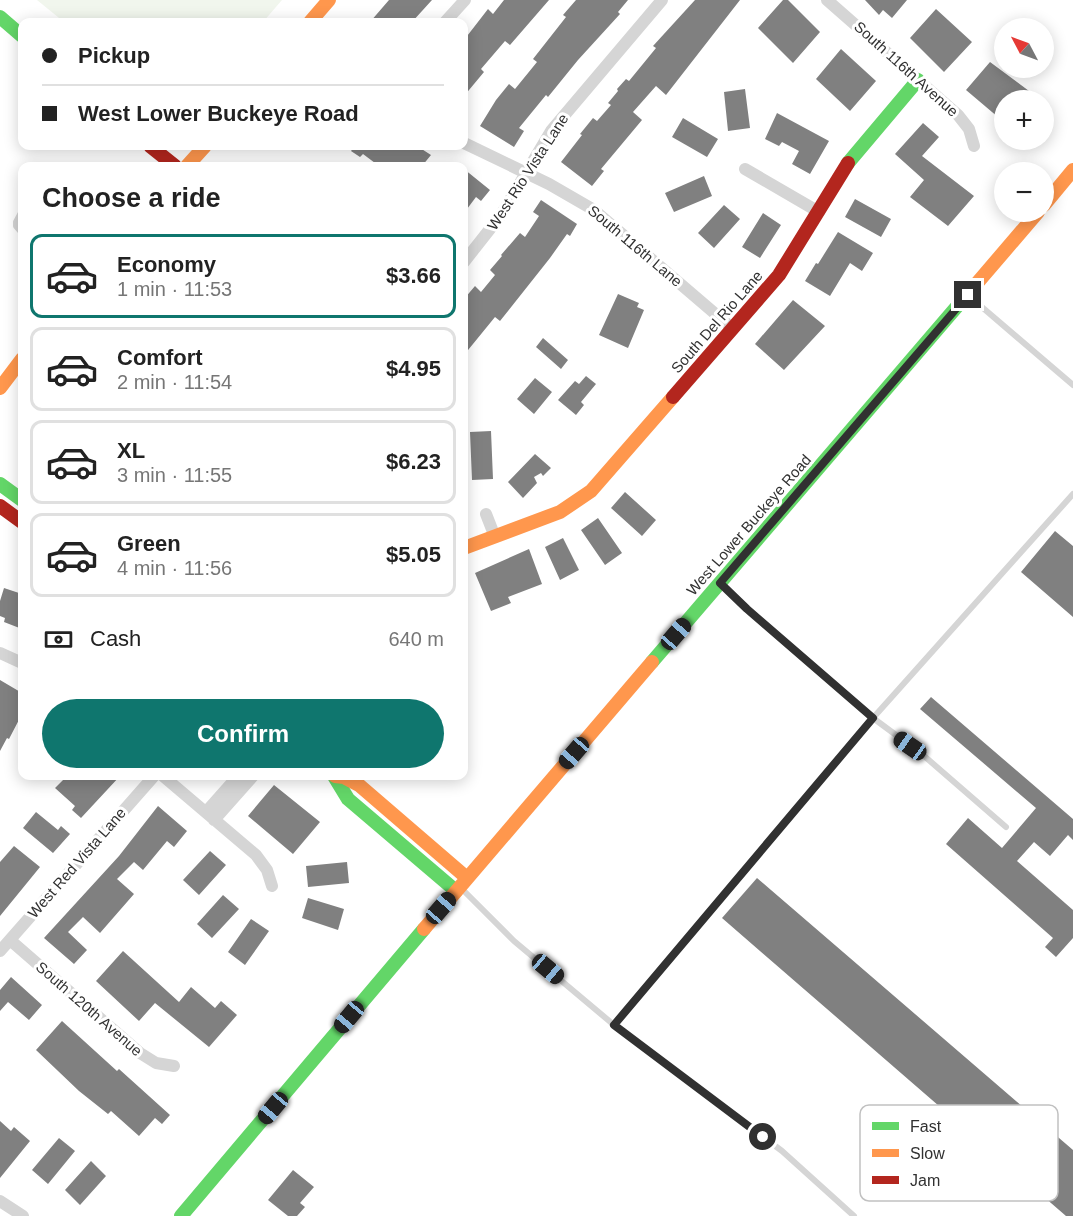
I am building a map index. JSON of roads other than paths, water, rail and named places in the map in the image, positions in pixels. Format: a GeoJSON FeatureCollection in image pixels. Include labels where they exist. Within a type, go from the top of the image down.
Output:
{"type":"FeatureCollection","features":[{"type":"Feature","properties":{"kind":"main road"},"geometry":{"type":"LineString","coordinates":[[314,18],[329,0]]}},
{"type":"Feature","properties":{"kind":"main road"},"geometry":{"type":"LineString","coordinates":[[0,16],[18,32]]}},
{"type":"Feature","properties":{"kind":"main road","name":"South Del Rio Lane"},"geometry":{"type":"LineString","coordinates":[[468,547],[560,512],[591,491],[784,268],[851,159],[918,80]]}},
{"type":"Feature","properties":{"kind":"main road"},"geometry":{"type":"LineString","coordinates":[[155,150],[170,162]]}},
{"type":"Feature","properties":{"kind":"main road"},"geometry":{"type":"LineString","coordinates":[[191,162],[201,150]]}},
{"type":"Feature","properties":{"kind":"main road"},"geometry":{"type":"LineString","coordinates":[[1054,193],[1073,170]]}},
{"type":"Feature","properties":{"kind":"main road","name":"West Lower Buckeye Road"},"geometry":{"type":"LineString","coordinates":[[182,1216],[461,885],[1030,222]]}},
{"type":"Feature","properties":{"kind":"main road"},"geometry":{"type":"LineString","coordinates":[[0,388],[18,364]]}},
{"type":"Feature","properties":{"kind":"main road"},"geometry":{"type":"LineString","coordinates":[[0,484],[18,497]]}},
{"type":"Feature","properties":{"kind":"main road"},"geometry":{"type":"LineString","coordinates":[[0,506],[18,519]]}},
{"type":"Feature","properties":{"kind":"main road"},"geometry":{"type":"LineString","coordinates":[[336,780],[348,799],[461,885]]}},
{"type":"Feature","properties":{"kind":"street"},"geometry":{"type":"LineString","coordinates":[[449,18],[465,0]]}},
{"type":"Feature","properties":{"kind":"street","name":"West Rio Vista Lane"},"geometry":{"type":"LineString","coordinates":[[468,257],[501,215],[559,121],[662,0]]}},
{"type":"Feature","properties":{"kind":"street","name":"South 116th Avenue"},"geometry":{"type":"LineString","coordinates":[[827,0],[964,122],[974,146]]}},
{"type":"Feature","properties":{"kind":"street","name":"South 116th Lane"},"geometry":{"type":"LineString","coordinates":[[468,145],[565,192],[594,210],[733,329]]}},
{"type":"Feature","properties":{"kind":"street"},"geometry":{"type":"LineString","coordinates":[[745,169],[819,212]]}},
{"type":"Feature","properties":{"kind":"street"},"geometry":{"type":"LineString","coordinates":[[486,513],[495,537]]}},
{"type":"Feature","properties":{"kind":"street"},"geometry":{"type":"LineString","coordinates":[[0,653],[18,661]]}},
{"type":"Feature","properties":{"kind":"street","name":"West Red Vista Lane"},"geometry":{"type":"LineString","coordinates":[[0,951],[150,780]]}},
{"type":"Feature","properties":{"kind":"street"},"geometry":{"type":"LineString","coordinates":[[168,780],[262,862],[272,886]]}},
{"type":"Feature","properties":{"kind":"street"},"geometry":{"type":"LineString","coordinates":[[210,816],[235,780]]}},
{"type":"Feature","properties":{"kind":"street"},"geometry":{"type":"LineString","coordinates":[[210,816],[249,780]]}},
{"type":"Feature","properties":{"kind":"street","name":"South 120th Avenue"},"geometry":{"type":"LineString","coordinates":[[10,940],[140,1053],[156,1063],[174,1066]]}},
{"type":"Feature","properties":{"kind":"street"},"geometry":{"type":"LineString","coordinates":[[0,1201],[23,1216]]}},
{"type":"Feature","properties":{"kind":"lane"},"geometry":{"type":"LineString","coordinates":[[968,295],[1073,385]]}},
{"type":"Feature","properties":{"kind":"lane"},"geometry":{"type":"LineString","coordinates":[[614,1025],[873,718],[1073,494]]}},
{"type":"Feature","properties":{"kind":"lane"},"geometry":{"type":"LineString","coordinates":[[720,583],[873,718],[923,756],[1006,827]]}},
{"type":"Feature","properties":{"kind":"lane"},"geometry":{"type":"LineString","coordinates":[[461,885],[514,941],[614,1025],[782,1151],[854,1216]]}}]}
